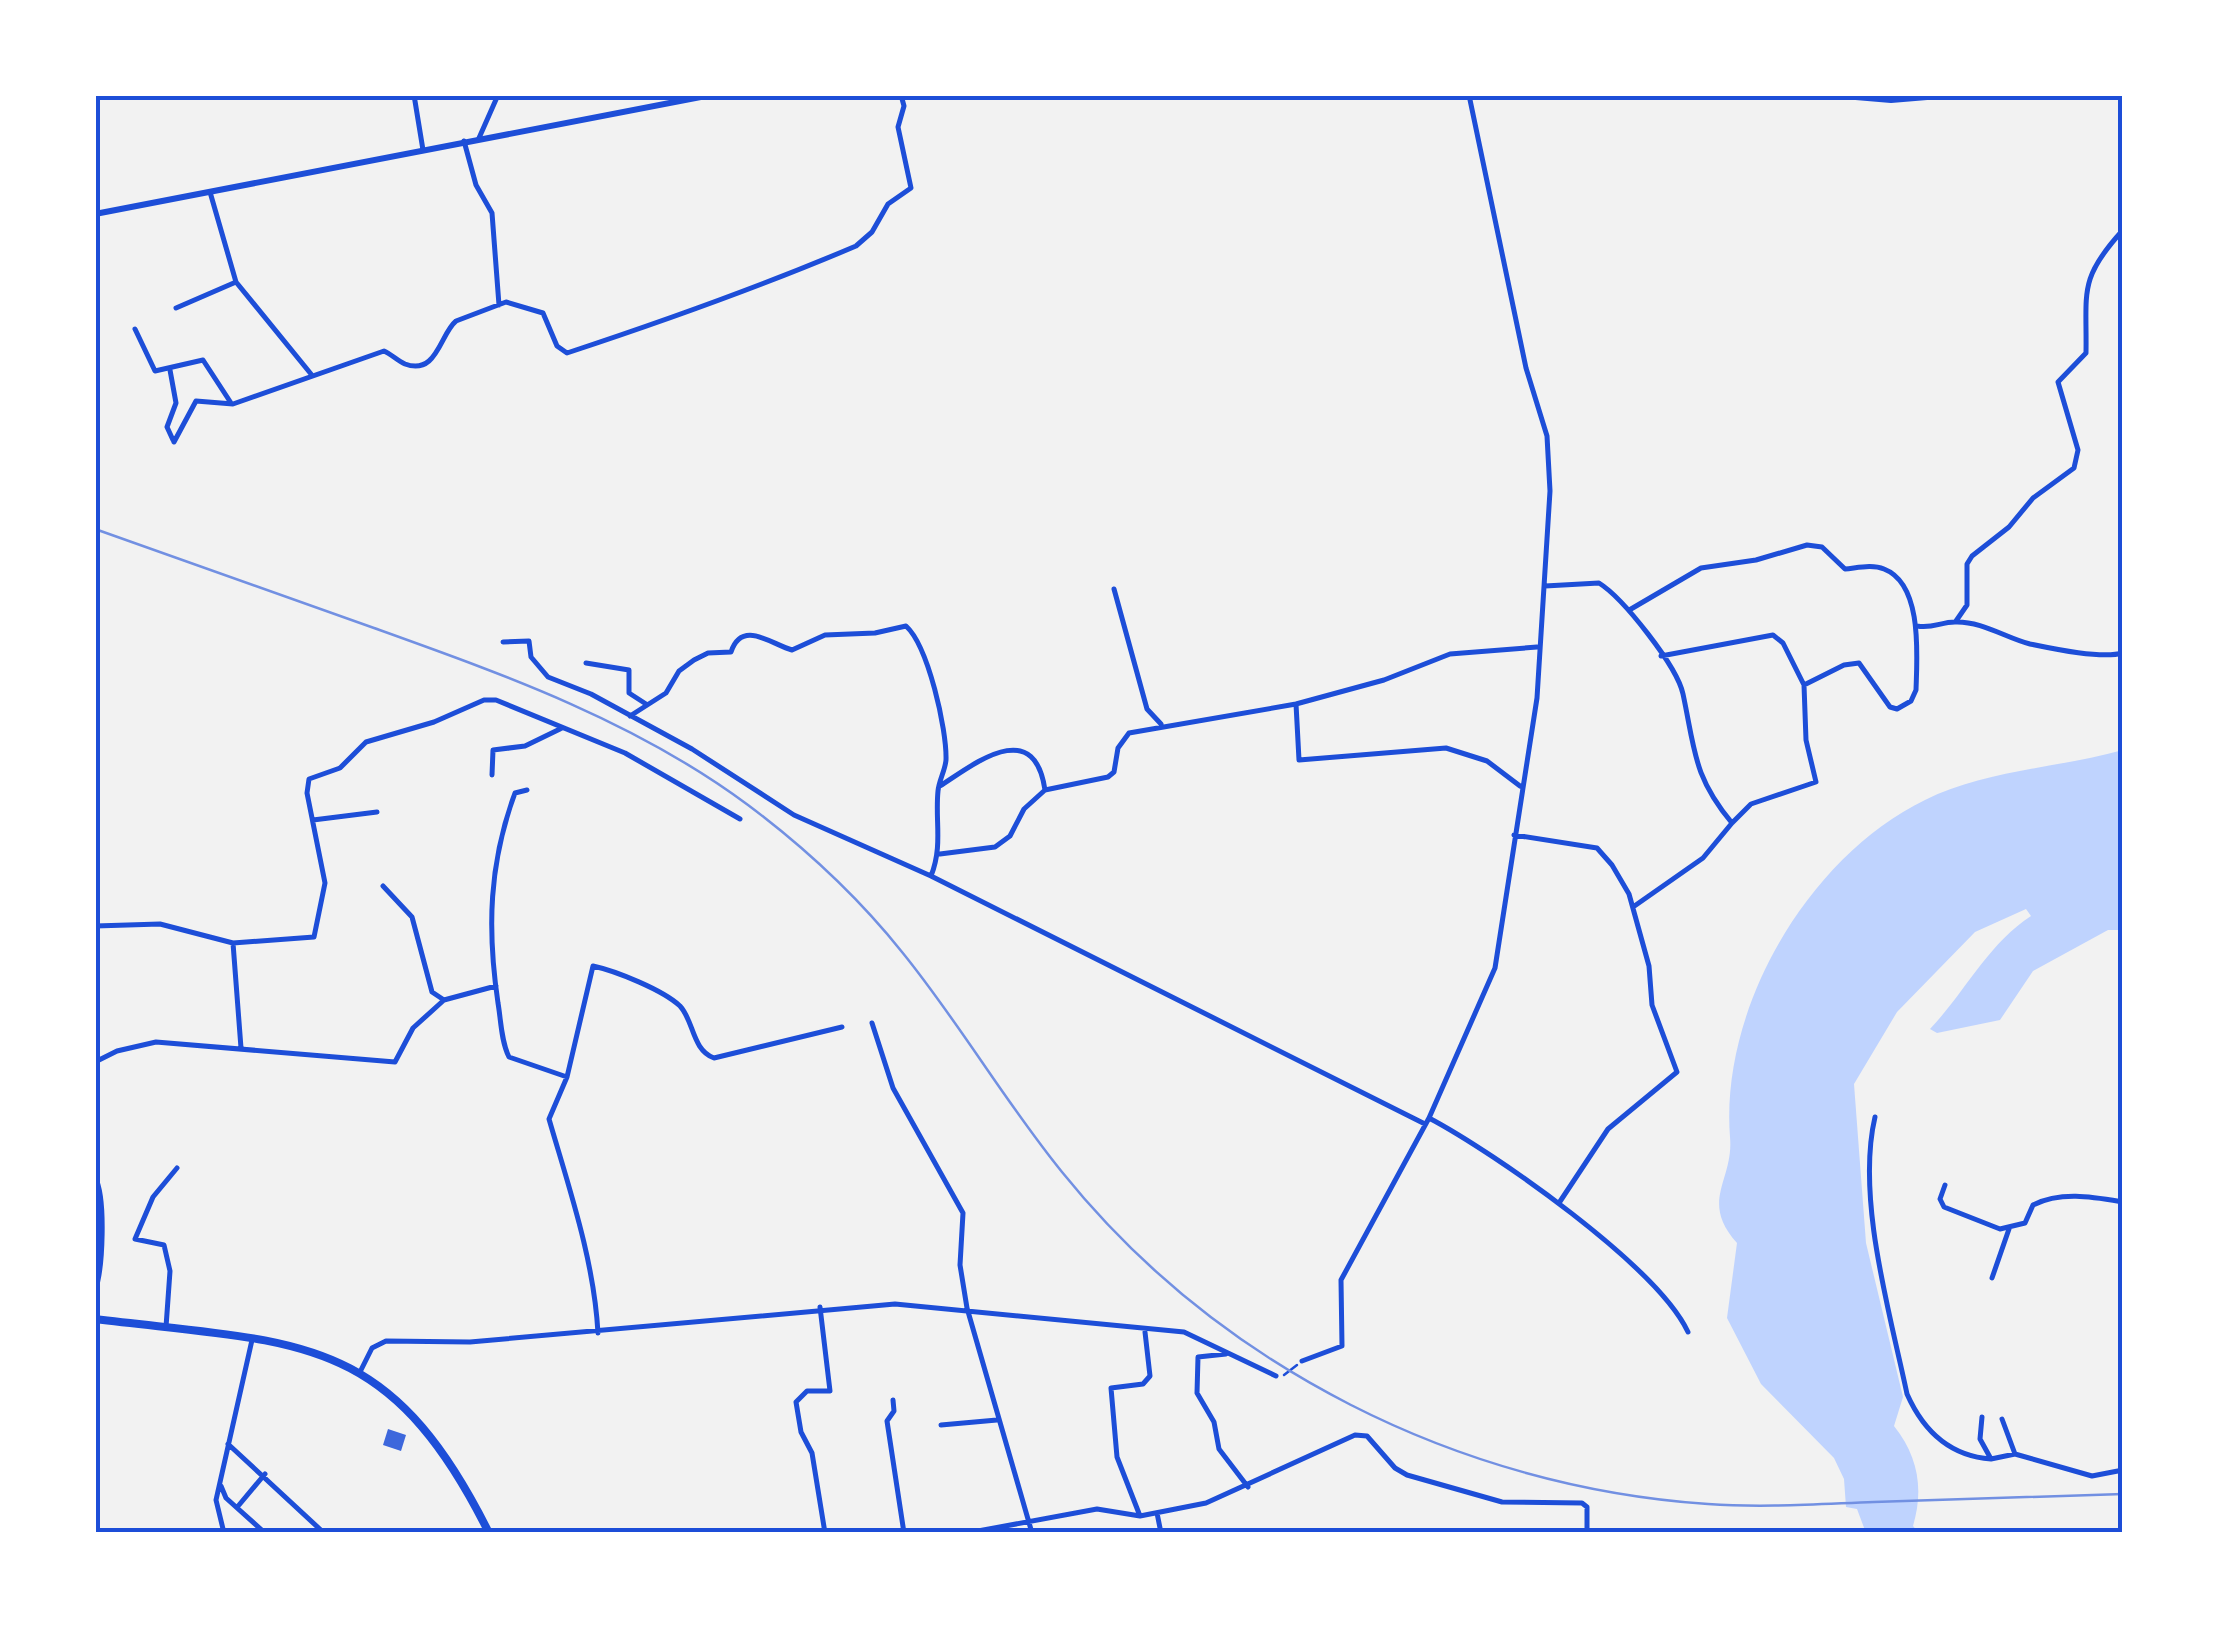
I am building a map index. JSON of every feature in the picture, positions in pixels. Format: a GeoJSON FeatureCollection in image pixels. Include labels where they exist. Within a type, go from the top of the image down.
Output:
{"type":"FeatureCollection","features":[{"type":"Feature","properties":{"kind":"main road"},"geometry":{"type":"LineString","coordinates":[[95,1318],[316,1352],[361,1370],[396,1396],[441,1446],[489,1533]]}},
{"type":"Feature","properties":{"kind":"street"},"geometry":{"type":"LineString","coordinates":[[414,95],[423,150]]}},
{"type":"Feature","properties":{"kind":"street"},"geometry":{"type":"LineString","coordinates":[[479,138],[498,95]]}},
{"type":"Feature","properties":{"kind":"street"},"geometry":{"type":"LineString","coordinates":[[95,214],[711,95]]}},
{"type":"Feature","properties":{"kind":"street"},"geometry":{"type":"LineString","coordinates":[[170,370],[176,402],[167,427],[174,442],[196,401],[233,404],[384,351],[406,364],[419,364],[440,352],[456,320],[500,304],[513,303],[543,314],[556,346],[568,353],[659,326],[712,300],[856,246],[872,232],[888,204],[911,188],[898,127],[904,106],[901,95]]}},
{"type":"Feature","properties":{"kind":"street"},"geometry":{"type":"LineString","coordinates":[[1302,1362],[1342,1346],[1340,1280],[1427,1121],[1494,968],[1536,698],[1537,647],[1546,586],[1547,436],[1526,368],[1487,163],[1469,95]]}},
{"type":"Feature","properties":{"kind":"street"},"geometry":{"type":"LineString","coordinates":[[1832,95],[1891,100],[1950,95]]}},
{"type":"Feature","properties":{"kind":"street"},"geometry":{"type":"LineString","coordinates":[[464,141],[476,185],[492,213],[500,304]]}},
{"type":"Feature","properties":{"kind":"street"},"geometry":{"type":"LineString","coordinates":[[210,192],[236,282],[312,374]]}},
{"type":"Feature","properties":{"kind":"street"},"geometry":{"type":"LineString","coordinates":[[1956,622],[1967,605],[1967,564],[1972,556],[2009,527],[2033,498],[2074,468],[2078,450],[2058,382],[2086,353],[2083,303],[2088,281],[2123,230]]}},
{"type":"Feature","properties":{"kind":"street"},"geometry":{"type":"LineString","coordinates":[[176,308],[236,282]]}},
{"type":"Feature","properties":{"kind":"street"},"geometry":{"type":"LineString","coordinates":[[136,329],[154,371],[199,360],[206,362],[233,404]]}},
{"type":"Feature","properties":{"kind":"street"},"geometry":{"type":"LineString","coordinates":[[1631,609],[1701,568],[1756,560],[1806,545],[1822,546],[1836,565],[1845,570],[1880,566],[1892,573],[1916,614],[1916,690],[1904,706],[1890,707],[1860,663],[1804,684]]}},
{"type":"Feature","properties":{"kind":"street"},"geometry":{"type":"LineString","coordinates":[[1546,586],[1599,582],[1631,609],[1683,691],[1684,720],[1708,793],[1732,822]]}},
{"type":"Feature","properties":{"kind":"street"},"geometry":{"type":"LineString","coordinates":[[1114,589],[1147,709],[1161,724]]}},
{"type":"Feature","properties":{"kind":"street"},"geometry":{"type":"LineString","coordinates":[[1917,626],[1930,629],[1956,622],[2004,631],[2028,644],[2066,647],[2093,656],[2123,653]]}},
{"type":"Feature","properties":{"kind":"street"},"geometry":{"type":"LineString","coordinates":[[630,716],[666,693],[686,666],[708,653],[730,652],[735,641],[744,636],[762,636],[792,650],[825,635],[906,626],[916,640],[944,731],[946,766],[938,788],[940,854],[931,876]]}},
{"type":"Feature","properties":{"kind":"street"},"geometry":{"type":"LineString","coordinates":[[1633,907],[1703,858],[1751,804],[1816,782],[1806,740],[1804,684],[1783,642],[1772,635],[1661,656]]}},
{"type":"Feature","properties":{"kind":"street"},"geometry":{"type":"LineString","coordinates":[[503,642],[530,641],[531,656],[548,677],[591,694],[692,749],[794,815],[846,834],[1465,1138],[1558,1203],[1651,1285],[1688,1332]]}},
{"type":"Feature","properties":{"kind":"street"},"geometry":{"type":"LineString","coordinates":[[940,854],[1002,843],[1024,809],[1044,790],[1108,777],[1114,772],[1124,737],[1161,724],[1296,704],[1384,680],[1429,659],[1537,647]]}},
{"type":"Feature","properties":{"kind":"street"},"geometry":{"type":"LineString","coordinates":[[586,662],[629,670],[627,690],[646,704]]}},
{"type":"Feature","properties":{"kind":"street"},"geometry":{"type":"LineString","coordinates":[[95,926],[160,924],[234,943],[314,937],[324,883],[307,793],[309,779],[340,768],[366,742],[434,722],[484,700],[496,700],[625,753],[740,819]]}},
{"type":"Feature","properties":{"kind":"street"},"geometry":{"type":"LineString","coordinates":[[1296,704],[1299,760],[1446,748],[1488,761],[1520,786]]}},
{"type":"Feature","properties":{"kind":"street"},"geometry":{"type":"LineString","coordinates":[[492,774],[493,750],[525,746],[560,728]]}},
{"type":"Feature","properties":{"kind":"street"},"geometry":{"type":"LineString","coordinates":[[938,788],[972,762],[1007,750],[1030,758],[1042,774],[1044,790]]}},
{"type":"Feature","properties":{"kind":"street"},"geometry":{"type":"LineString","coordinates":[[527,790],[515,793],[493,872],[490,924],[496,986],[509,1057],[567,1077]]}},
{"type":"Feature","properties":{"kind":"street"},"geometry":{"type":"LineString","coordinates":[[313,820],[377,812]]}},
{"type":"Feature","properties":{"kind":"street"},"geometry":{"type":"LineString","coordinates":[[1514,835],[1597,848],[1612,866],[1633,907],[1649,966],[1648,990],[1677,1072],[1617,1118],[1558,1203]]}},
{"type":"Feature","properties":{"kind":"street"},"geometry":{"type":"LineString","coordinates":[[384,886],[412,917],[432,992],[444,1000]]}},
{"type":"Feature","properties":{"kind":"street"},"geometry":{"type":"LineString","coordinates":[[234,943],[241,1048]]}},
{"type":"Feature","properties":{"kind":"street"},"geometry":{"type":"LineString","coordinates":[[598,1332],[567,1176],[549,1119],[567,1077],[593,966],[616,971],[680,1006],[703,1053],[714,1058],[842,1027]]}},
{"type":"Feature","properties":{"kind":"street"},"geometry":{"type":"LineString","coordinates":[[95,1062],[117,1051],[156,1042],[395,1062],[413,1028],[444,1000],[496,986]]}},
{"type":"Feature","properties":{"kind":"street"},"geometry":{"type":"LineString","coordinates":[[872,1023],[893,1088],[963,1214],[960,1265],[967,1308],[1032,1533]]}},
{"type":"Feature","properties":{"kind":"street"},"geometry":{"type":"LineString","coordinates":[[1875,1117],[1870,1140],[1870,1189],[1907,1394],[1916,1416],[1936,1438],[1956,1450],[1991,1459],[2015,1454],[2092,1476],[2123,1470]]}},
{"type":"Feature","properties":{"kind":"street"},"geometry":{"type":"LineString","coordinates":[[166,1327],[170,1270],[164,1245],[135,1239],[154,1197],[177,1168]]}},
{"type":"Feature","properties":{"kind":"street"},"geometry":{"type":"LineString","coordinates":[[95,1177],[101,1212],[100,1277],[95,1291]]}},
{"type":"Feature","properties":{"kind":"street"},"geometry":{"type":"LineString","coordinates":[[1945,1184],[1940,1199],[1944,1208],[2009,1229],[2025,1223],[2033,1205],[2045,1200],[2078,1196],[2123,1202]]}},
{"type":"Feature","properties":{"kind":"street"},"geometry":{"type":"LineString","coordinates":[[1992,1278],[2009,1229]]}},
{"type":"Feature","properties":{"kind":"street"},"geometry":{"type":"LineString","coordinates":[[361,1370],[372,1348],[386,1341],[470,1342],[820,1307],[895,1304],[967,1308],[1145,1332],[1194,1334],[1276,1376]]}},
{"type":"Feature","properties":{"kind":"street"},"geometry":{"type":"LineString","coordinates":[[820,1307],[830,1391],[807,1391],[796,1402],[800,1432],[812,1453],[825,1533]]}},
{"type":"Feature","properties":{"kind":"street"},"geometry":{"type":"LineString","coordinates":[[1140,1516],[1117,1456],[1111,1388],[1144,1384],[1150,1376],[1145,1332]]}},
{"type":"Feature","properties":{"kind":"street"},"geometry":{"type":"LineString","coordinates":[[224,1533],[216,1510],[220,1482],[252,1340]]}},
{"type":"Feature","properties":{"kind":"street"},"geometry":{"type":"LineString","coordinates":[[1229,1353],[1198,1357],[1197,1393],[1214,1422],[1219,1449],[1248,1488]]}},
{"type":"Feature","properties":{"kind":"street"},"geometry":{"type":"LineString","coordinates":[[893,1400],[894,1412],[886,1421],[904,1533]]}},
{"type":"Feature","properties":{"kind":"street"},"geometry":{"type":"LineString","coordinates":[[1982,1417],[1980,1439],[1991,1459]]}},
{"type":"Feature","properties":{"kind":"street"},"geometry":{"type":"LineString","coordinates":[[2002,1419],[2015,1454]]}},
{"type":"Feature","properties":{"kind":"street"},"geometry":{"type":"LineString","coordinates":[[941,1425],[997,1420]]}},
{"type":"Feature","properties":{"kind":"street"},"geometry":{"type":"LineString","coordinates":[[967,1533],[1028,1519],[1098,1510],[1140,1516],[1157,1513],[1248,1488],[1339,1441],[1367,1436],[1395,1468],[1408,1475],[1502,1502],[1582,1502],[1587,1507],[1587,1533]]}},
{"type":"Feature","properties":{"kind":"street"},"geometry":{"type":"LineString","coordinates":[[228,1444],[265,1474],[324,1533]]}},
{"type":"Feature","properties":{"kind":"street"},"geometry":{"type":"LineString","coordinates":[[239,1506],[265,1474]]}},
{"type":"Feature","properties":{"kind":"street"},"geometry":{"type":"LineString","coordinates":[[220,1482],[226,1498],[265,1533]]}},
{"type":"Feature","properties":{"kind":"street"},"geometry":{"type":"LineString","coordinates":[[1157,1513],[1161,1533]]}},
{"type":"Feature","properties":{"kind":"path"},"geometry":{"type":"LineString","coordinates":[[1276,1376],[1302,1362]]}},
{"type":"Feature","properties":{"kind":"water"},"geometry":{"type":"Polygon","coordinates":[[[2123,750],[2123,930],[2108,930],[2033,971],[2000,1020],[1937,1033],[1930,1029],[1989,954],[2031,916],[2026,909],[1975,932],[1897,1012],[1854,1084],[1866,1243],[1903,1397],[1894,1426],[1909,1449],[1918,1486],[1913,1526],[1919,1533],[1866,1533],[1857,1509],[1846,1507],[1844,1479],[1834,1458],[1761,1384],[1727,1318],[1737,1243],[1726,1228],[1719,1202],[1730,1152],[1731,1088],[1740,1038],[1756,989],[1809,898],[1844,859],[1883,826],[1925,800],[1972,782],[2123,750]]]}},
{"type":"Feature","properties":{"kind":"building"},"geometry":{"type":"Polygon","coordinates":[[[388,1429],[406,1435],[401,1451],[383,1445],[388,1429]]]}},
{"type":"Feature","properties":{"kind":"railway"},"geometry":{"type":"LineString","coordinates":[[95,529],[423,646],[568,703],[660,749],[748,805],[830,874],[885,932],[943,1006],[1041,1145],[1125,1242],[1194,1304],[1270,1358],[1350,1405],[1436,1443],[1524,1472],[1615,1493],[1708,1504],[2123,1494]]}}]}
